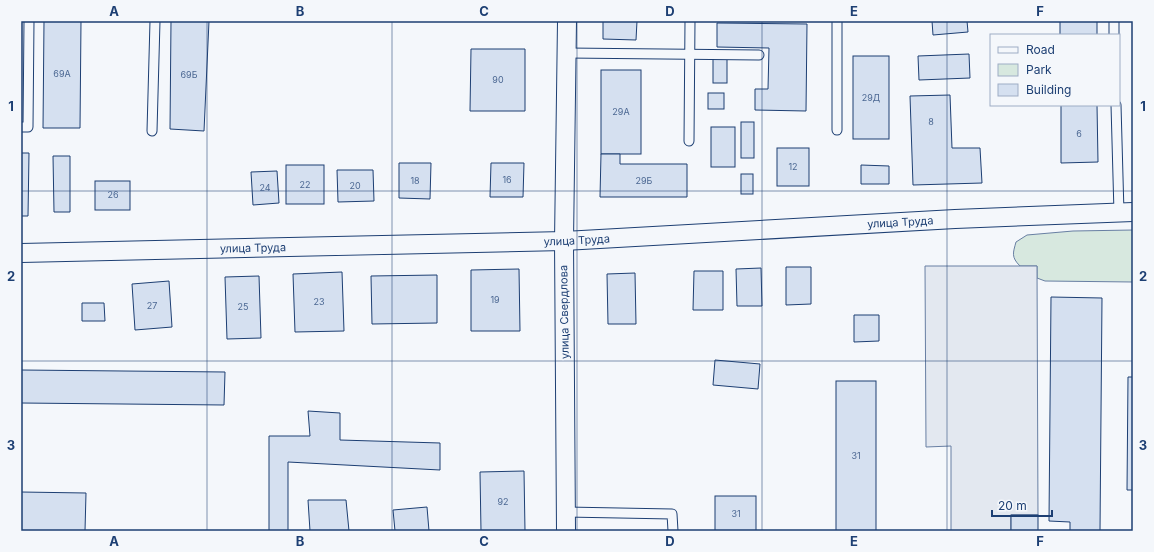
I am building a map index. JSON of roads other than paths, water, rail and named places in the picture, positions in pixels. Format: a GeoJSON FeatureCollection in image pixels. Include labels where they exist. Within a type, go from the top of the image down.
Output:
{"type":"FeatureCollection","features":[{"type":"Feature","properties":{"kind":"street","name":"улица Свердлова"},"geometry":{"type":"LineString","coordinates":[[566,531],[564,241],[567,21]]}},
{"type":"Feature","properties":{"kind":"street","name":"улица Труда"},"geometry":{"type":"LineString","coordinates":[[21,253],[564,241],[948,220],[1126,213]]}},
{"type":"Feature","properties":{"kind":"lane"},"geometry":{"type":"LineString","coordinates":[[21,127],[28,126],[29,21]]}},
{"type":"Feature","properties":{"kind":"lane"},"geometry":{"type":"LineString","coordinates":[[152,131],[155,21]]}},
{"type":"Feature","properties":{"kind":"lane"},"geometry":{"type":"LineString","coordinates":[[689,141],[690,21]]}},
{"type":"Feature","properties":{"kind":"lane"},"geometry":{"type":"LineString","coordinates":[[837,21],[837,130]]}},
{"type":"Feature","properties":{"kind":"lane"},"geometry":{"type":"LineString","coordinates":[[1114,21],[1114,34]]}},
{"type":"Feature","properties":{"kind":"lane"},"geometry":{"type":"LineString","coordinates":[[567,53],[759,55]]}},
{"type":"Feature","properties":{"kind":"lane"},"geometry":{"type":"LineString","coordinates":[[1116,106],[1126,213]]}},
{"type":"Feature","properties":{"kind":"lane"},"geometry":{"type":"LineString","coordinates":[[566,512],[672,514],[673,531]]}}]}
